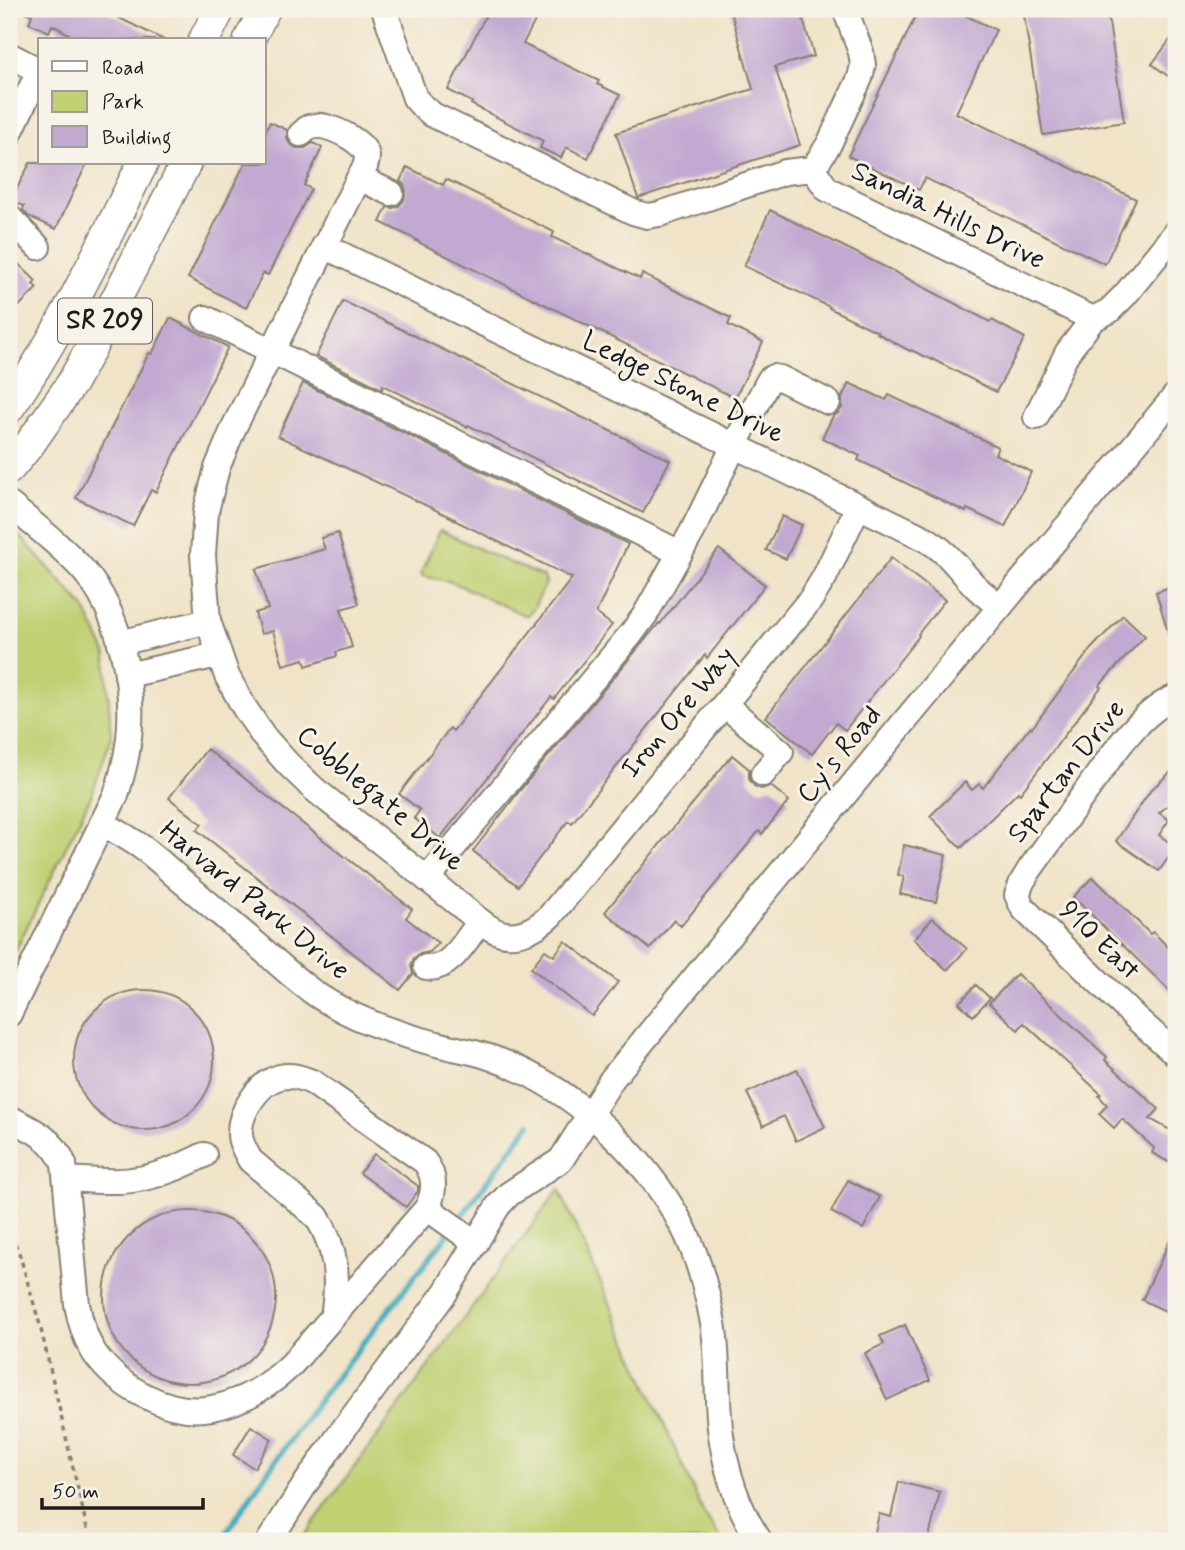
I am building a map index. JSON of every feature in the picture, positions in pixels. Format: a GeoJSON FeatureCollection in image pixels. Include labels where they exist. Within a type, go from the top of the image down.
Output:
{"type":"FeatureCollection","features":[{"type":"Feature","properties":{"kind":"main road"},"geometry":{"type":"LineString","coordinates":[[205,38],[220,9]]}},
{"type":"Feature","properties":{"kind":"main road"},"geometry":{"type":"LineString","coordinates":[[249,38],[265,9]]}},
{"type":"Feature","properties":{"kind":"main road","name":"SR 209"},"geometry":{"type":"LineString","coordinates":[[9,408],[56,334],[142,164]]}},
{"type":"Feature","properties":{"kind":"main road","name":"SR 209"},"geometry":{"type":"LineString","coordinates":[[9,469],[72,383],[185,164]]}},
{"type":"Feature","properties":{"kind":"street","name":"Sandia Hills Drive"},"geometry":{"type":"LineString","coordinates":[[384,9],[415,98],[423,107],[433,115],[633,212],[647,216],[660,214],[785,172],[813,169],[827,189],[1093,319]]}},
{"type":"Feature","properties":{"kind":"street"},"geometry":{"type":"LineString","coordinates":[[813,169],[829,144],[860,78],[863,65],[845,9]]}},
{"type":"Feature","properties":{"kind":"street"},"geometry":{"type":"LineString","coordinates":[[9,55],[38,70]]}},
{"type":"Feature","properties":{"kind":"street"},"geometry":{"type":"LineString","coordinates":[[9,135],[38,73]]}},
{"type":"Feature","properties":{"kind":"street"},"geometry":{"type":"LineString","coordinates":[[301,134],[309,127],[324,126],[360,144],[367,157],[359,178],[391,194]]}},
{"type":"Feature","properties":{"kind":"street","name":"Cobblegate Drive"},"geometry":{"type":"LineString","coordinates":[[359,178],[229,437],[217,468],[206,511],[203,555],[208,621],[218,655],[244,707],[264,737],[288,764],[314,789],[480,921],[502,933],[518,933]]}},
{"type":"Feature","properties":{"kind":"street"},"geometry":{"type":"LineString","coordinates":[[9,217],[38,247]]}},
{"type":"Feature","properties":{"kind":"street"},"geometry":{"type":"LineString","coordinates":[[1036,417],[1067,353],[1093,319],[1109,311],[1125,295],[1176,232]]}},
{"type":"Feature","properties":{"kind":"street","name":"Ledge Stone Drive"},"geometry":{"type":"LineString","coordinates":[[324,246],[926,539],[941,548],[978,588],[1000,607]]}},
{"type":"Feature","properties":{"kind":"street"},"geometry":{"type":"LineString","coordinates":[[205,318],[680,553]]}},
{"type":"Feature","properties":{"kind":"street"},"geometry":{"type":"LineString","coordinates":[[427,879],[645,615],[680,553],[765,385],[773,377],[780,377],[828,402]]}},
{"type":"Feature","properties":{"kind":"street","name":"Cy's Road"},"geometry":{"type":"LineString","coordinates":[[452,1226],[498,1206],[509,1194],[561,1160],[612,1079],[1176,395]]}},
{"type":"Feature","properties":{"kind":"street"},"geometry":{"type":"LineString","coordinates":[[9,504],[85,572],[100,594],[112,617],[120,643],[130,706],[125,765],[116,795],[9,1014]]}},
{"type":"Feature","properties":{"kind":"street","name":"Iron Ore Way"},"geometry":{"type":"LineString","coordinates":[[518,933],[541,925],[550,916],[811,599],[858,507]]}},
{"type":"Feature","properties":{"kind":"street"},"geometry":{"type":"LineString","coordinates":[[120,643],[208,621]]}},
{"type":"Feature","properties":{"kind":"street"},"geometry":{"type":"LineString","coordinates":[[127,675],[218,655]]}},
{"type":"Feature","properties":{"kind":"street","name":"Spartan Drive"},"geometry":{"type":"LineString","coordinates":[[1017,895],[1030,869],[1117,748],[1140,722],[1176,697]]}},
{"type":"Feature","properties":{"kind":"street"},"geometry":{"type":"LineString","coordinates":[[725,705],[781,752],[763,774]]}},
{"type":"Feature","properties":{"kind":"street","name":"Harvard Park Drive"},"geometry":{"type":"LineString","coordinates":[[102,823],[146,850],[320,997],[359,1018],[398,1034],[488,1057],[523,1071],[555,1089],[590,1115],[632,1154],[661,1190],[684,1229],[701,1273],[713,1323],[720,1427],[729,1479],[750,1527],[760,1541]]}},
{"type":"Feature","properties":{"kind":"street","name":"910 East"},"geometry":{"type":"LineString","coordinates":[[1017,895],[1032,918],[1176,1054]]}},
{"type":"Feature","properties":{"kind":"street"},"geometry":{"type":"LineString","coordinates":[[426,967],[444,965],[480,921]]}},
{"type":"Feature","properties":{"kind":"street"},"geometry":{"type":"LineString","coordinates":[[269,1541],[340,1434],[445,1293],[452,1226],[433,1194],[431,1170],[425,1162],[313,1082],[300,1077],[282,1076],[273,1079],[248,1105],[240,1134],[250,1160],[317,1217],[322,1225],[337,1269],[333,1317]]}},
{"type":"Feature","properties":{"kind":"street"},"geometry":{"type":"LineString","coordinates":[[9,1118],[48,1140],[59,1152],[64,1164],[76,1304],[90,1346],[103,1364],[124,1382],[150,1398],[175,1407],[209,1408],[244,1398],[278,1378],[333,1317],[452,1226]]}},
{"type":"Feature","properties":{"kind":"street"},"geometry":{"type":"LineString","coordinates":[[67,1178],[133,1180],[163,1173],[205,1157]]}},
{"type":"Feature","properties":{"kind":"path"},"geometry":{"type":"LineString","coordinates":[[9,1235],[18,1249],[40,1325],[90,1541]]}},
{"type":"Feature","properties":{"kind":"green space"},"geometry":{"type":"Polygon","coordinates":[[[440,530],[544,577],[546,583],[534,608],[526,616],[452,582],[422,576],[440,530]]]}},
{"type":"Feature","properties":{"kind":"green space"},"geometry":{"type":"Polygon","coordinates":[[[20,536],[84,607],[106,653],[111,738],[92,794],[9,964],[9,537],[20,536]]]}},
{"type":"Feature","properties":{"kind":"green space"},"geometry":{"type":"Polygon","coordinates":[[[559,1189],[704,1514],[723,1541],[300,1541],[559,1189]]]}},
{"type":"Feature","properties":{"kind":"building"},"geometry":{"type":"Polygon","coordinates":[[[19,9],[101,9],[160,38],[89,38],[82,35],[81,38],[76,38],[52,25],[49,32],[29,23],[32,15],[19,9]]]}},
{"type":"Feature","properties":{"kind":"building"},"geometry":{"type":"Polygon","coordinates":[[[489,9],[541,9],[523,44],[599,81],[597,84],[620,95],[588,158],[566,147],[561,158],[540,148],[543,141],[448,90],[489,9]]]}},
{"type":"Feature","properties":{"kind":"building"},"geometry":{"type":"Polygon","coordinates":[[[730,9],[800,9],[814,56],[775,67],[800,145],[638,198],[616,133],[753,89],[730,9]]]}},
{"type":"Feature","properties":{"kind":"building"},"geometry":{"type":"Polygon","coordinates":[[[919,9],[952,9],[996,30],[956,113],[1136,199],[1105,264],[925,178],[919,190],[848,156],[919,9]]]}},
{"type":"Feature","properties":{"kind":"building"},"geometry":{"type":"Polygon","coordinates":[[[1023,9],[1107,9],[1124,122],[1043,135],[1023,9]]]}},
{"type":"Feature","properties":{"kind":"building"},"geometry":{"type":"Polygon","coordinates":[[[1176,32],[1176,82],[1152,64],[1176,32]]]}},
{"type":"Feature","properties":{"kind":"building"},"geometry":{"type":"Polygon","coordinates":[[[270,122],[287,130],[289,143],[296,148],[305,148],[313,143],[322,148],[304,185],[311,189],[268,275],[263,273],[246,308],[188,278],[245,164],[266,164],[266,131],[270,122]]]}},
{"type":"Feature","properties":{"kind":"building"},"geometry":{"type":"Polygon","coordinates":[[[30,163],[87,164],[56,229],[28,216],[23,210],[24,206],[11,200],[30,163]]]}},
{"type":"Feature","properties":{"kind":"building"},"geometry":{"type":"Polygon","coordinates":[[[407,167],[443,185],[446,179],[554,232],[552,237],[640,279],[642,274],[731,318],[728,325],[763,342],[735,398],[380,222],[387,207],[399,206],[404,200],[406,191],[400,181],[407,167]]]}},
{"type":"Feature","properties":{"kind":"building"},"geometry":{"type":"Polygon","coordinates":[[[770,210],[1025,338],[996,392],[744,266],[770,210]]]}},
{"type":"Feature","properties":{"kind":"building"},"geometry":{"type":"Polygon","coordinates":[[[9,255],[36,281],[33,284],[37,288],[9,316],[9,255]]]}},
{"type":"Feature","properties":{"kind":"building"},"geometry":{"type":"Polygon","coordinates":[[[343,301],[670,460],[643,513],[468,425],[467,427],[383,385],[382,389],[316,356],[343,301]]]}},
{"type":"Feature","properties":{"kind":"building"},"geometry":{"type":"Polygon","coordinates":[[[170,318],[228,347],[156,492],[151,490],[133,526],[76,498],[149,353],[152,354],[170,318]]]}},
{"type":"Feature","properties":{"kind":"building"},"geometry":{"type":"Polygon","coordinates":[[[303,383],[628,544],[596,613],[612,625],[554,699],[551,697],[440,838],[414,818],[420,810],[399,794],[450,728],[453,731],[572,578],[455,519],[278,436],[303,383]]]}},
{"type":"Feature","properties":{"kind":"building"},"geometry":{"type":"Polygon","coordinates":[[[849,383],[886,400],[889,395],[998,447],[995,454],[1031,472],[1005,527],[967,509],[966,512],[858,460],[860,456],[822,438],[833,416],[842,408],[842,397],[849,383]]]}},
{"type":"Feature","properties":{"kind":"building"},"geometry":{"type":"Polygon","coordinates":[[[782,516],[802,525],[786,559],[766,550],[782,516]]]}},
{"type":"Feature","properties":{"kind":"building"},"geometry":{"type":"Polygon","coordinates":[[[338,533],[359,604],[341,609],[352,647],[336,652],[337,656],[306,666],[304,659],[283,665],[273,631],[261,634],[255,613],[268,609],[256,569],[325,549],[321,538],[338,533]]]}},
{"type":"Feature","properties":{"kind":"building"},"geometry":{"type":"Polygon","coordinates":[[[719,549],[765,585],[707,658],[705,655],[572,823],[568,821],[518,886],[473,851],[719,549]]]}},
{"type":"Feature","properties":{"kind":"building"},"geometry":{"type":"Polygon","coordinates":[[[891,558],[945,600],[845,730],[836,723],[812,754],[766,717],[891,558]]]}},
{"type":"Feature","properties":{"kind":"building"},"geometry":{"type":"Polygon","coordinates":[[[1176,585],[1176,645],[1172,645],[1156,592],[1176,585]]]}},
{"type":"Feature","properties":{"kind":"building"},"geometry":{"type":"Polygon","coordinates":[[[1123,615],[1145,636],[1099,686],[1101,687],[1020,794],[1018,792],[961,848],[930,816],[965,782],[972,790],[979,784],[983,788],[1090,650],[1123,615]]]}},
{"type":"Feature","properties":{"kind":"building"},"geometry":{"type":"Polygon","coordinates":[[[207,749],[412,909],[406,918],[438,943],[430,952],[414,958],[411,966],[413,974],[400,990],[197,830],[202,824],[169,798],[207,749]]]}},
{"type":"Feature","properties":{"kind":"building"},"geometry":{"type":"Polygon","coordinates":[[[732,755],[749,769],[749,779],[754,786],[761,789],[771,786],[789,801],[762,834],[759,831],[681,926],[674,920],[650,949],[605,912],[732,755]]]}},
{"type":"Feature","properties":{"kind":"building"},"geometry":{"type":"Polygon","coordinates":[[[1176,767],[1176,798],[1159,813],[1169,820],[1159,835],[1176,847],[1159,871],[1116,841],[1151,790],[1176,767]]]}},
{"type":"Feature","properties":{"kind":"building"},"geometry":{"type":"Polygon","coordinates":[[[904,845],[946,855],[936,902],[900,894],[904,876],[898,875],[904,845]]]}},
{"type":"Feature","properties":{"kind":"building"},"geometry":{"type":"Polygon","coordinates":[[[1093,877],[1150,934],[1153,932],[1176,955],[1176,997],[1073,897],[1093,877]]]}},
{"type":"Feature","properties":{"kind":"building"},"geometry":{"type":"Polygon","coordinates":[[[933,918],[967,949],[947,970],[914,939],[933,918]]]}},
{"type":"Feature","properties":{"kind":"building"},"geometry":{"type":"Polygon","coordinates":[[[565,941],[618,982],[592,1016],[531,968],[545,950],[554,956],[565,941]]]}},
{"type":"Feature","properties":{"kind":"building"},"geometry":{"type":"Polygon","coordinates":[[[1017,974],[1159,1109],[1150,1119],[1176,1133],[1176,1166],[1152,1153],[1154,1148],[1122,1119],[1114,1128],[1099,1114],[1107,1105],[1099,1096],[1101,1094],[1024,1023],[1018,1030],[989,1003],[1017,974]]]}},
{"type":"Feature","properties":{"kind":"building"},"geometry":{"type":"Polygon","coordinates":[[[976,985],[990,998],[973,1016],[959,1003],[976,985]]]}},
{"type":"Feature","properties":{"kind":"building"},"geometry":{"type":"Polygon","coordinates":[[[144,990],[171,996],[193,1011],[208,1033],[214,1060],[208,1087],[193,1109],[171,1124],[144,1130],[117,1124],[95,1109],[80,1087],[74,1060],[80,1033],[95,1011],[117,996],[144,990]]]}},
{"type":"Feature","properties":{"kind":"building"},"geometry":{"type":"Polygon","coordinates":[[[797,1069],[825,1127],[796,1141],[784,1116],[763,1126],[747,1093],[797,1069]]]}},
{"type":"Feature","properties":{"kind":"building"},"geometry":{"type":"Polygon","coordinates":[[[374,1154],[418,1186],[418,1191],[406,1207],[360,1173],[374,1154]]]}},
{"type":"Feature","properties":{"kind":"building"},"geometry":{"type":"Polygon","coordinates":[[[848,1180],[880,1197],[863,1229],[831,1212],[848,1180]]]}},
{"type":"Feature","properties":{"kind":"building"},"geometry":{"type":"Polygon","coordinates":[[[190,1211],[223,1218],[251,1236],[269,1264],[276,1297],[269,1330],[251,1358],[223,1376],[190,1383],[157,1376],[129,1358],[111,1330],[104,1297],[111,1264],[129,1236],[157,1218],[190,1211]]]}},
{"type":"Feature","properties":{"kind":"building"},"geometry":{"type":"Polygon","coordinates":[[[1176,1228],[1176,1316],[1142,1300],[1176,1228]]]}},
{"type":"Feature","properties":{"kind":"building"},"geometry":{"type":"Polygon","coordinates":[[[905,1325],[930,1380],[887,1400],[865,1353],[884,1344],[880,1336],[905,1325]]]}},
{"type":"Feature","properties":{"kind":"building"},"geometry":{"type":"Polygon","coordinates":[[[251,1426],[272,1439],[254,1468],[233,1455],[251,1426]]]}},
{"type":"Feature","properties":{"kind":"building"},"geometry":{"type":"Polygon","coordinates":[[[899,1482],[940,1492],[928,1541],[873,1541],[879,1514],[891,1517],[899,1482]]]}},
{"type":"Feature","properties":{"kind":"waterway"},"geometry":{"type":"LineString","coordinates":[[457,1222],[530,1124]]}},
{"type":"Feature","properties":{"kind":"waterway"},"geometry":{"type":"LineString","coordinates":[[221,1541],[319,1400],[450,1231]]}}]}
